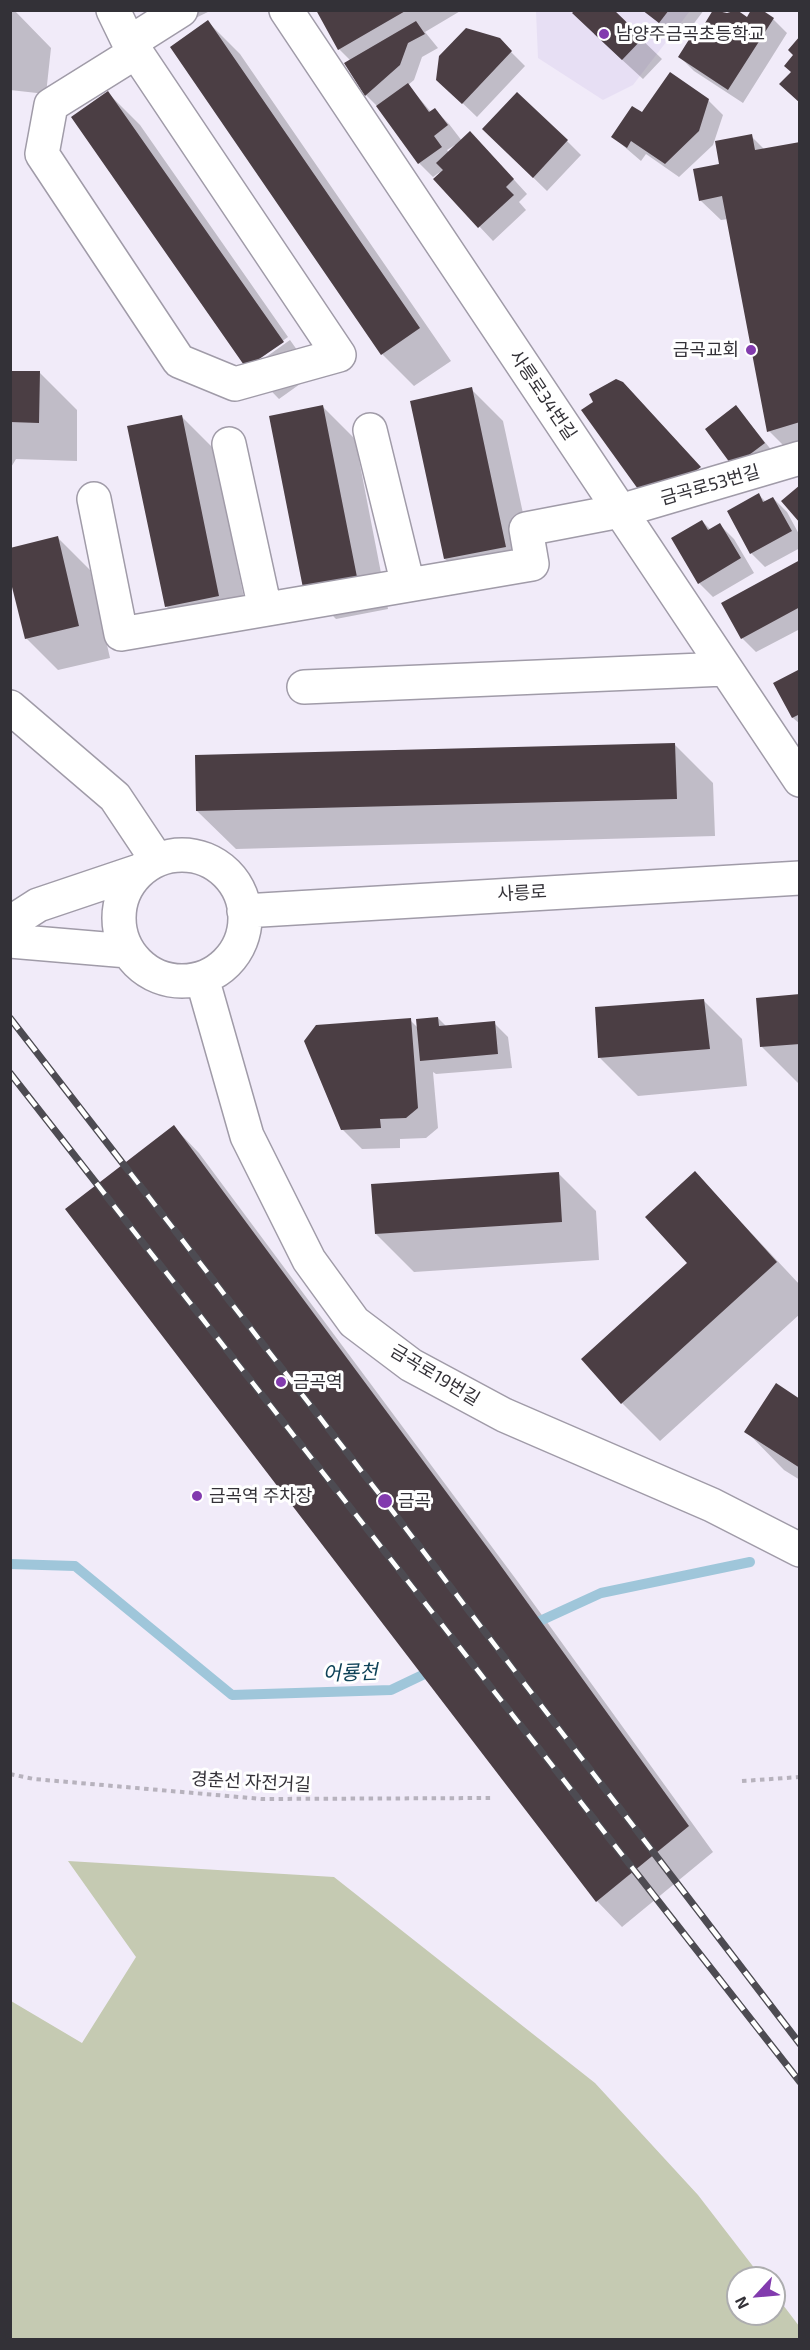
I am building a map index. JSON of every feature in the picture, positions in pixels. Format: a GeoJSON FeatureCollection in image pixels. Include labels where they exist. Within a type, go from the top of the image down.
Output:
{"type":"FeatureCollection","features":[{"type":"Feature","properties":{"kind":"street"},"geometry":{"type":"LineString","coordinates":[[113,10],[133,47],[339,354],[235,384],[179,361],[42,154],[51,105],[133,47],[181,10]]}},
{"type":"Feature","properties":{"kind":"street","name":"사릉로34번길"},"geometry":{"type":"LineString","coordinates":[[286,10],[800,780]]}},
{"type":"Feature","properties":{"kind":"street"},"geometry":{"type":"LineString","coordinates":[[94,499],[121,634],[408,585],[370,430]]}},
{"type":"Feature","properties":{"kind":"street"},"geometry":{"type":"LineString","coordinates":[[229,444],[265,609]]}},
{"type":"Feature","properties":{"kind":"street","name":"금곡로53번길"},"geometry":{"type":"LineString","coordinates":[[408,585],[532,564],[526,529],[620,511],[800,458]]}},
{"type":"Feature","properties":{"kind":"street"},"geometry":{"type":"LineString","coordinates":[[304,687],[725,669]]}},
{"type":"Feature","properties":{"kind":"street"},"geometry":{"type":"LineString","coordinates":[[10,707],[115,797],[148,866]]}},
{"type":"Feature","properties":{"kind":"street"},"geometry":{"type":"LineString","coordinates":[[10,923],[38,905],[176,855],[195,856],[213,863],[228,875],[239,892],[244,911],[244,932],[236,952],[221,968],[202,978],[181,982],[160,978],[141,967],[128,951],[120,930],[119,909],[126,889],[148,866]]}},
{"type":"Feature","properties":{"kind":"street","name":"사릉로"},"geometry":{"type":"LineString","coordinates":[[244,911],[800,878]]}},
{"type":"Feature","properties":{"kind":"street"},"geometry":{"type":"LineString","coordinates":[[10,941],[128,951]]}},
{"type":"Feature","properties":{"kind":"street","name":"금곡로19번길"},"geometry":{"type":"LineString","coordinates":[[202,978],[247,1136],[309,1260],[354,1322],[411,1365],[504,1415],[712,1505],[800,1550]]}},
{"type":"Feature","properties":{"kind":"path","name":"경춘선 자전거길"},"geometry":{"type":"LineString","coordinates":[[10,1774],[34,1779],[262,1799],[490,1798]]}},
{"type":"Feature","properties":{"kind":"path"},"geometry":{"type":"LineString","coordinates":[[742,1781],[800,1777]]}},
{"type":"Feature","properties":{"kind":"shaded area","name":"남양주금곡초등학교"},"geometry":{"type":"Polygon","coordinates":[[[536,11],[690,11],[633,85],[603,100],[538,58],[536,11]]]}},
{"type":"Feature","properties":{"kind":"green space"},"geometry":{"type":"Polygon","coordinates":[[[68,1861],[334,1877],[595,2083],[698,2195],[753,2266],[726,2266],[726,2326],[786,2326],[786,2309],[799,2326],[799,2339],[11,2339],[11,2001],[82,2043],[136,1957],[68,1861]]]}},
{"type":"Feature","properties":{"kind":"building"},"geometry":{"type":"Polygon","coordinates":[[[316,10],[407,10],[338,50],[316,10]]]}},
{"type":"Feature","properties":{"kind":"building"},"geometry":{"type":"Polygon","coordinates":[[[575,10],[614,10],[643,38],[622,60],[572,13],[575,10]]]}},
{"type":"Feature","properties":{"kind":"building"},"geometry":{"type":"Polygon","coordinates":[[[642,10],[669,10],[659,23],[642,10]]]}},
{"type":"Feature","properties":{"kind":"building"},"geometry":{"type":"Polygon","coordinates":[[[713,10],[727,13],[737,10],[747,17],[751,10],[762,10],[774,18],[728,90],[678,57],[695,30],[699,33],[713,10]]]}},
{"type":"Feature","properties":{"kind":"building"},"geometry":{"type":"Polygon","coordinates":[[[208,20],[420,328],[381,355],[170,47],[208,20]]]}},
{"type":"Feature","properties":{"kind":"building"},"geometry":{"type":"Polygon","coordinates":[[[416,21],[425,34],[408,43],[400,65],[365,96],[344,63],[416,21]]]}},
{"type":"Feature","properties":{"kind":"building"},"geometry":{"type":"Polygon","coordinates":[[[466,28],[500,38],[512,51],[462,104],[436,80],[439,56],[466,28]]]}},
{"type":"Feature","properties":{"kind":"building"},"geometry":{"type":"Polygon","coordinates":[[[800,36],[800,103],[779,84],[791,72],[784,66],[793,55],[788,50],[800,36]]]}},
{"type":"Feature","properties":{"kind":"building"},"geometry":{"type":"Polygon","coordinates":[[[670,72],[709,99],[699,131],[665,164],[631,141],[627,148],[611,137],[632,106],[642,112],[670,72]]]}},
{"type":"Feature","properties":{"kind":"building"},"geometry":{"type":"Polygon","coordinates":[[[408,83],[429,112],[435,108],[448,125],[434,136],[442,147],[418,164],[376,106],[408,83]]]}},
{"type":"Feature","properties":{"kind":"building"},"geometry":{"type":"Polygon","coordinates":[[[108,91],[284,342],[246,368],[71,117],[108,91]]]}},
{"type":"Feature","properties":{"kind":"building"},"geometry":{"type":"Polygon","coordinates":[[[517,92],[568,140],[533,178],[482,129],[517,92]]]}},
{"type":"Feature","properties":{"kind":"building"},"geometry":{"type":"Polygon","coordinates":[[[470,131],[514,179],[506,187],[514,195],[478,228],[433,179],[443,170],[436,163],[470,131]]]}},
{"type":"Feature","properties":{"kind":"building"},"geometry":{"type":"Polygon","coordinates":[[[752,134],[755,150],[800,142],[800,422],[767,432],[722,196],[699,201],[693,169],[719,164],[715,141],[752,134]]]}},
{"type":"Feature","properties":{"kind":"building"},"geometry":{"type":"Polygon","coordinates":[[[10,371],[40,371],[39,423],[10,422],[10,371]]]}},
{"type":"Feature","properties":{"kind":"building"},"geometry":{"type":"Polygon","coordinates":[[[616,379],[623,382],[701,467],[682,481],[679,475],[660,489],[643,496],[581,410],[593,402],[589,394],[616,379]]]}},
{"type":"Feature","properties":{"kind":"building"},"geometry":{"type":"Polygon","coordinates":[[[472,387],[506,547],[444,559],[410,401],[472,387]]]}},
{"type":"Feature","properties":{"kind":"building"},"geometry":{"type":"Polygon","coordinates":[[[323,405],[357,577],[303,588],[269,416],[323,405]]]}},
{"type":"Feature","properties":{"kind":"building"},"geometry":{"type":"Polygon","coordinates":[[[736,405],[765,443],[733,467],[705,429],[736,405]]]}},
{"type":"Feature","properties":{"kind":"building"},"geometry":{"type":"Polygon","coordinates":[[[182,415],[219,596],[165,607],[127,426],[182,415]]]}},
{"type":"Feature","properties":{"kind":"building"},"geometry":{"type":"Polygon","coordinates":[[[800,485],[800,523],[781,501],[800,485]]]}},
{"type":"Feature","properties":{"kind":"building"},"geometry":{"type":"Polygon","coordinates":[[[759,493],[763,502],[773,497],[792,531],[750,554],[727,511],[759,493]]]}},
{"type":"Feature","properties":{"kind":"building"},"geometry":{"type":"Polygon","coordinates":[[[702,520],[708,530],[720,523],[741,558],[698,584],[671,538],[702,520]]]}},
{"type":"Feature","properties":{"kind":"building"},"geometry":{"type":"Polygon","coordinates":[[[58,536],[79,626],[25,639],[10,579],[10,548],[58,536]]]}},
{"type":"Feature","properties":{"kind":"building"},"geometry":{"type":"Polygon","coordinates":[[[800,560],[800,607],[741,639],[721,603],[800,560]]]}},
{"type":"Feature","properties":{"kind":"building"},"geometry":{"type":"Polygon","coordinates":[[[800,669],[800,714],[792,718],[773,683],[800,669]]]}},
{"type":"Feature","properties":{"kind":"building"},"geometry":{"type":"Polygon","coordinates":[[[675,743],[677,799],[196,811],[195,755],[675,743]]]}},
{"type":"Feature","properties":{"kind":"building"},"geometry":{"type":"Polygon","coordinates":[[[800,994],[800,1044],[760,1047],[756,998],[800,994]]]}},
{"type":"Feature","properties":{"kind":"building"},"geometry":{"type":"Polygon","coordinates":[[[704,999],[710,1049],[598,1058],[595,1007],[704,999]]]}},
{"type":"Feature","properties":{"kind":"building"},"geometry":{"type":"Polygon","coordinates":[[[438,1017],[439,1026],[495,1021],[498,1054],[420,1061],[416,1019],[438,1017]]]}},
{"type":"Feature","properties":{"kind":"building"},"geometry":{"type":"Polygon","coordinates":[[[411,1018],[418,1108],[406,1118],[380,1119],[381,1128],[341,1130],[304,1041],[316,1025],[411,1018]]]}},
{"type":"Feature","properties":{"kind":"building","name":"금곡역"},"geometry":{"type":"Polygon","coordinates":[[[174,1125],[493,1555],[689,1826],[596,1902],[65,1209],[174,1125]]]}},
{"type":"Feature","properties":{"kind":"building"},"geometry":{"type":"Polygon","coordinates":[[[695,1171],[777,1262],[621,1404],[581,1359],[687,1263],[645,1217],[695,1171]]]}},
{"type":"Feature","properties":{"kind":"building"},"geometry":{"type":"Polygon","coordinates":[[[559,1172],[562,1222],[375,1234],[371,1184],[559,1172]]]}},
{"type":"Feature","properties":{"kind":"building"},"geometry":{"type":"Polygon","coordinates":[[[776,1383],[800,1399],[800,1468],[744,1432],[776,1383]]]}},
{"type":"Feature","properties":{"kind":"waterway","name":"어룡천"},"geometry":{"type":"LineString","coordinates":[[529,1626],[601,1593],[750,1562]]}},
{"type":"Feature","properties":{"kind":"waterway","name":"어룡천"},"geometry":{"type":"LineString","coordinates":[[10,1564],[75,1566],[232,1695],[391,1690],[433,1670]]}},
{"type":"Feature","properties":{"kind":"railway"},"geometry":{"type":"LineString","coordinates":[[10,1018],[394,1513],[800,2044]]}},
{"type":"Feature","properties":{"kind":"railway"},"geometry":{"type":"LineString","coordinates":[[10,1073],[800,2082]]}},
{"type":"Feature","properties":{"kind":"place","name":"남양주금곡초등학교"},"geometry":{"type":"Point","coordinates":[604,34]}},
{"type":"Feature","properties":{"kind":"place","name":"금곡교회"},"geometry":{"type":"Point","coordinates":[751,350]}},
{"type":"Feature","properties":{"kind":"place","name":"금곡역"},"geometry":{"type":"Point","coordinates":[281,1382]}},
{"type":"Feature","properties":{"kind":"place","name":"금곡역 주차장"},"geometry":{"type":"Point","coordinates":[197,1496]}},
{"type":"Feature","properties":{"kind":"place","name":"금곡"},"geometry":{"type":"Point","coordinates":[385,1501]}}]}
